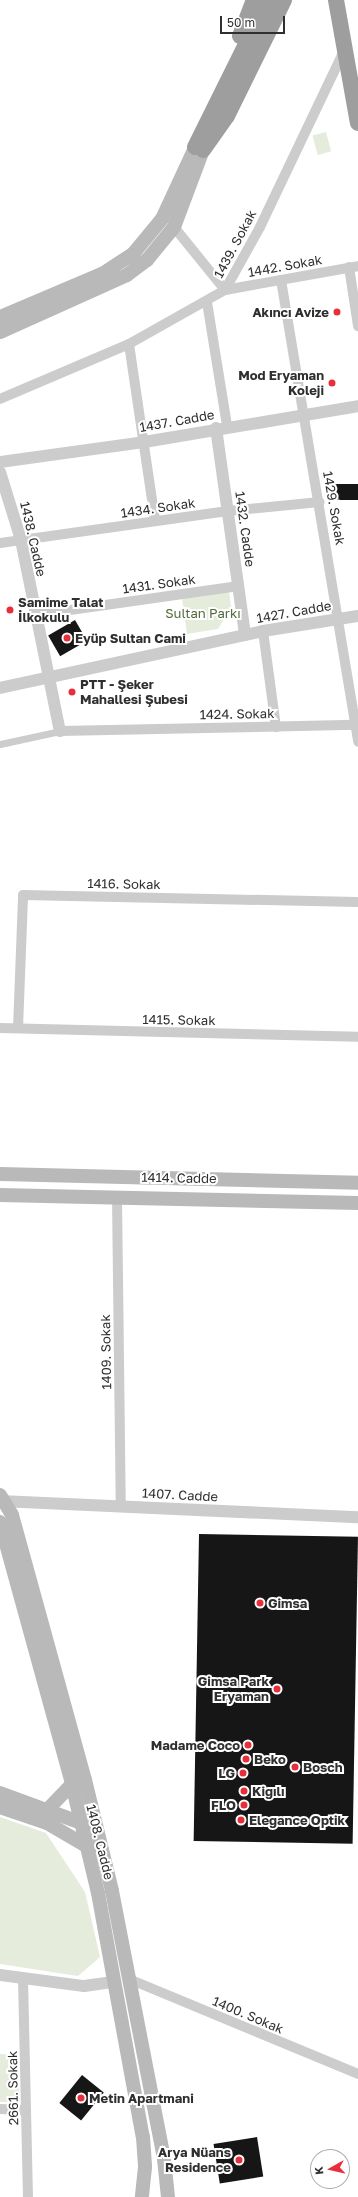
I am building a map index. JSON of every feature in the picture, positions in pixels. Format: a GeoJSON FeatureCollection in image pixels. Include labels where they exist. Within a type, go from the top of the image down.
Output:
{"type":"FeatureCollection","features":[{"type":"Feature","properties":{"kind":"highway"},"geometry":{"type":"LineString","coordinates":[[199,149],[254,0]]}},
{"type":"Feature","properties":{"kind":"highway"},"geometry":{"type":"LineString","coordinates":[[199,149],[268,0]]}},
{"type":"Feature","properties":{"kind":"highway"},"geometry":{"type":"LineString","coordinates":[[199,149],[277,0]]}},
{"type":"Feature","properties":{"kind":"highway"},"geometry":{"type":"LineString","coordinates":[[199,149],[227,116],[284,0]]}},
{"type":"Feature","properties":{"kind":"highway"},"geometry":{"type":"LineString","coordinates":[[325,0],[342,30]]}},
{"type":"Feature","properties":{"kind":"highway"},"geometry":{"type":"LineString","coordinates":[[336,0],[358,123]]}},
{"type":"Feature","properties":{"kind":"main road"},"geometry":{"type":"LineString","coordinates":[[0,332],[135,270],[153,254],[174,227],[199,149]]}},
{"type":"Feature","properties":{"kind":"main road"},"geometry":{"type":"LineString","coordinates":[[0,317],[102,274],[133,254],[162,219],[199,149]]}},
{"type":"Feature","properties":{"kind":"main road","name":"1414. Cadde"},"geometry":{"type":"LineString","coordinates":[[0,1174],[358,1182]]}},
{"type":"Feature","properties":{"kind":"main road","name":"1414. Cadde"},"geometry":{"type":"LineString","coordinates":[[0,1195],[358,1203]]}},
{"type":"Feature","properties":{"kind":"main road","name":"1408. Cadde"},"geometry":{"type":"LineString","coordinates":[[1,1499],[12,1515],[97,1829],[129,1979],[164,2159],[168,2197]]}},
{"type":"Feature","properties":{"kind":"main road","name":"1408. Cadde"},"geometry":{"type":"LineString","coordinates":[[0,1522],[72,1784],[87,1846],[144,2144],[144,2182],[142,2197]]}},
{"type":"Feature","properties":{"kind":"main road"},"geometry":{"type":"LineString","coordinates":[[48,1809],[72,1784]]}},
{"type":"Feature","properties":{"kind":"main road"},"geometry":{"type":"LineString","coordinates":[[0,1792],[48,1809],[97,1829]]}},
{"type":"Feature","properties":{"kind":"main road"},"geometry":{"type":"LineString","coordinates":[[0,1807],[47,1823],[103,1855]]}},
{"type":"Feature","properties":{"kind":"main road"},"geometry":{"type":"LineString","coordinates":[[114,1982],[129,1979]]}},
{"type":"Feature","properties":{"kind":"main road"},"geometry":{"type":"LineString","coordinates":[[132,2197],[144,2182]]}},
{"type":"Feature","properties":{"kind":"street","name":"1439. Sokak"},"geometry":{"type":"LineString","coordinates":[[0,399],[130,344],[226,290],[260,227],[345,49]]}},
{"type":"Feature","properties":{"kind":"street"},"geometry":{"type":"LineString","coordinates":[[174,227],[226,290]]}},
{"type":"Feature","properties":{"kind":"street"},"geometry":{"type":"LineString","coordinates":[[354,267],[358,326]]}},
{"type":"Feature","properties":{"kind":"street","name":"1442. Sokak"},"geometry":{"type":"LineString","coordinates":[[226,290],[354,267]]}},
{"type":"Feature","properties":{"kind":"street","name":"1429. Sokak"},"geometry":{"type":"LineString","coordinates":[[281,280],[340,618],[358,742]]}},
{"type":"Feature","properties":{"kind":"street"},"geometry":{"type":"LineString","coordinates":[[207,302],[222,427]]}},
{"type":"Feature","properties":{"kind":"street"},"geometry":{"type":"LineString","coordinates":[[130,344],[155,521]]}},
{"type":"Feature","properties":{"kind":"street","name":"1437. Cadde"},"geometry":{"type":"LineString","coordinates":[[0,462],[144,442],[222,427],[358,406]]}},
{"type":"Feature","properties":{"kind":"street","name":"1432. Cadde"},"geometry":{"type":"LineString","coordinates":[[222,427],[228,511],[246,635]]}},
{"type":"Feature","properties":{"kind":"street","name":"1438. Cadde"},"geometry":{"type":"LineString","coordinates":[[0,472],[21,540],[46,677],[60,730]]}},
{"type":"Feature","properties":{"kind":"street","name":"1434. Sokak"},"geometry":{"type":"LineString","coordinates":[[0,543],[228,511],[320,502]]}},
{"type":"Feature","properties":{"kind":"street","name":"1431. Sokak"},"geometry":{"type":"LineString","coordinates":[[35,615],[239,586]]}},
{"type":"Feature","properties":{"kind":"street","name":"1427. Cadde"},"geometry":{"type":"LineString","coordinates":[[0,688],[263,631],[358,616]]}},
{"type":"Feature","properties":{"kind":"street"},"geometry":{"type":"LineString","coordinates":[[263,631],[276,727]]}},
{"type":"Feature","properties":{"kind":"street","name":"1424. Sokak"},"geometry":{"type":"LineString","coordinates":[[0,744],[60,730],[356,725]]}},
{"type":"Feature","properties":{"kind":"street","name":"1416. Sokak"},"geometry":{"type":"LineString","coordinates":[[18,1028],[23,895],[358,902]]}},
{"type":"Feature","properties":{"kind":"street","name":"1415. Sokak"},"geometry":{"type":"LineString","coordinates":[[0,1028],[358,1037]]}},
{"type":"Feature","properties":{"kind":"street","name":"1409. Sokak"},"geometry":{"type":"LineString","coordinates":[[117,1197],[121,1506]]}},
{"type":"Feature","properties":{"kind":"street","name":"1407. Cadde"},"geometry":{"type":"LineString","coordinates":[[1,1499],[358,1517]]}},
{"type":"Feature","properties":{"kind":"street"},"geometry":{"type":"LineString","coordinates":[[0,1975],[84,1986],[114,1982]]}},
{"type":"Feature","properties":{"kind":"street","name":"2661. Sokak"},"geometry":{"type":"LineString","coordinates":[[23,1978],[28,2197]]}},
{"type":"Feature","properties":{"kind":"street","name":"1400. Sokak"},"geometry":{"type":"LineString","coordinates":[[129,1979],[358,2074]]}},
{"type":"Feature","properties":{"kind":"street"},"geometry":{"type":"LineString","coordinates":[[0,2110],[26,2110]]}},
{"type":"Feature","properties":{"kind":"green space"},"geometry":{"type":"Polygon","coordinates":[[[326,132],[331,151],[318,155],[312,136],[326,132]]]}},
{"type":"Feature","properties":{"kind":"green space","name":"Sultan Parkı"},"geometry":{"type":"Polygon","coordinates":[[[229,591],[231,607],[218,629],[187,634],[182,598],[229,591]]]}},
{"type":"Feature","properties":{"kind":"green space"},"geometry":{"type":"Polygon","coordinates":[[[0,1817],[46,1833],[85,1892],[100,1957],[78,1976],[0,1964],[0,1817]]]}},
{"type":"Feature","properties":{"kind":"green space"},"geometry":{"type":"Polygon","coordinates":[[[0,2054],[17,2055],[20,2102],[0,2102],[0,2054]]]}},
{"type":"Feature","properties":{"kind":"building"},"geometry":{"type":"Polygon","coordinates":[[[328,484],[358,484],[358,500],[328,500],[328,484]]]}},
{"type":"Feature","properties":{"kind":"building","name":"Eyüp Sultan Cami"},"geometry":{"type":"Polygon","coordinates":[[[75,620],[87,641],[60,656],[48,636],[75,620]]]}},
{"type":"Feature","properties":{"kind":"building","name":"Gimsa Park Eryaman"},"geometry":{"type":"Polygon","coordinates":[[[199,1534],[358,1537],[353,1844],[194,1841],[199,1534]]]}},
{"type":"Feature","properties":{"kind":"building","name":"Metin Apartmani"},"geometry":{"type":"Polygon","coordinates":[[[82,2075],[104,2093],[81,2121],[59,2103],[82,2075]]]}},
{"type":"Feature","properties":{"kind":"building","name":"Arya Nüans Residence"},"geometry":{"type":"Polygon","coordinates":[[[257,2137],[263,2177],[220,2183],[214,2144],[257,2137]]]}},
{"type":"Feature","properties":{"kind":"place","name":"Akıncı Avize"},"geometry":{"type":"Point","coordinates":[337,312]}},
{"type":"Feature","properties":{"kind":"place","name":"Mod Eryaman Koleji"},"geometry":{"type":"Point","coordinates":[332,383]}},
{"type":"Feature","properties":{"kind":"place","name":"Samime Talat İlkokulu"},"geometry":{"type":"Point","coordinates":[10,610]}},
{"type":"Feature","properties":{"kind":"place","name":"Eyüp Sultan Cami"},"geometry":{"type":"Point","coordinates":[67,638]}},
{"type":"Feature","properties":{"kind":"place","name":"PTT - Şeker Mahallesi Şubesi"},"geometry":{"type":"Point","coordinates":[72,692]}},
{"type":"Feature","properties":{"kind":"place","name":"Gimsa"},"geometry":{"type":"Point","coordinates":[260,1603]}},
{"type":"Feature","properties":{"kind":"place","name":"Gimsa Park Eryaman"},"geometry":{"type":"Point","coordinates":[277,1689]}},
{"type":"Feature","properties":{"kind":"place","name":"Madame Coco"},"geometry":{"type":"Point","coordinates":[248,1745]}},
{"type":"Feature","properties":{"kind":"place","name":"Beko"},"geometry":{"type":"Point","coordinates":[246,1759]}},
{"type":"Feature","properties":{"kind":"place","name":"Bosch"},"geometry":{"type":"Point","coordinates":[295,1767]}},
{"type":"Feature","properties":{"kind":"place","name":"LG"},"geometry":{"type":"Point","coordinates":[243,1773]}},
{"type":"Feature","properties":{"kind":"place","name":"Kiğılı"},"geometry":{"type":"Point","coordinates":[244,1791]}},
{"type":"Feature","properties":{"kind":"place","name":"FLO"},"geometry":{"type":"Point","coordinates":[244,1805]}},
{"type":"Feature","properties":{"kind":"place","name":"Elegance Optik"},"geometry":{"type":"Point","coordinates":[241,1820]}},
{"type":"Feature","properties":{"kind":"place","name":"Metin Apartmani"},"geometry":{"type":"Point","coordinates":[81,2098]}},
{"type":"Feature","properties":{"kind":"place","name":"Arya Nüans Residence"},"geometry":{"type":"Point","coordinates":[239,2160]}}]}
